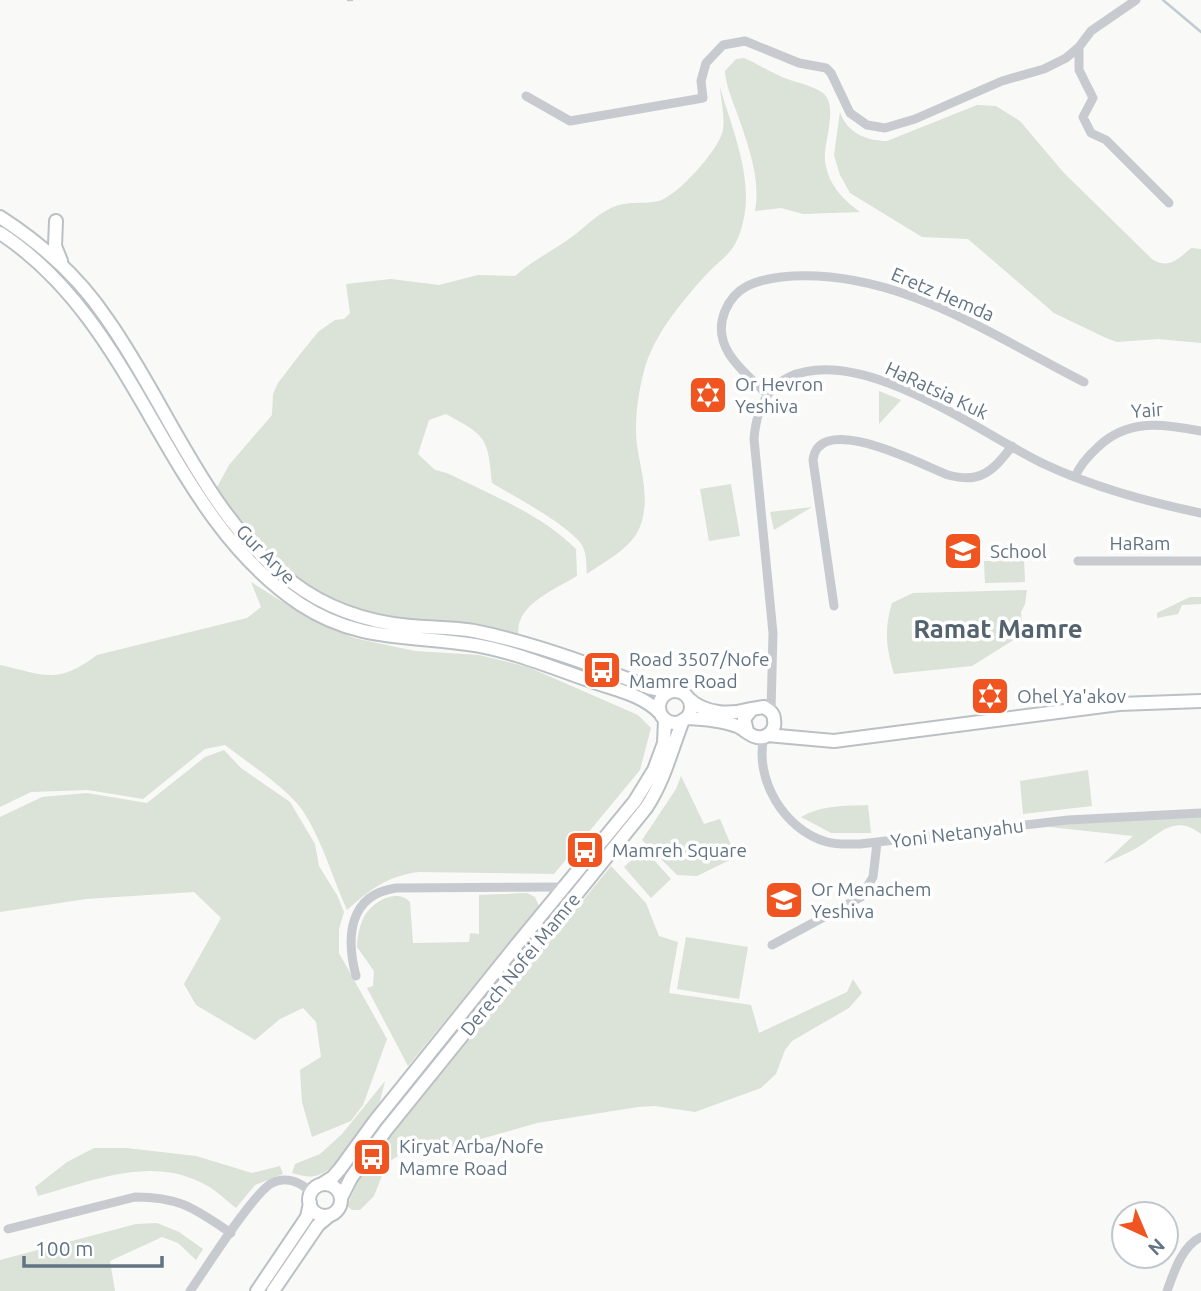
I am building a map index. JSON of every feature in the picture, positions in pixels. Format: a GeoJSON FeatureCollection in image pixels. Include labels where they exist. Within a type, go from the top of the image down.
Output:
{"type":"FeatureCollection","features":[{"type":"Feature","properties":{"kind":"main road","name":"Gur Arye"},"geometry":{"type":"LineString","coordinates":[[0,217],[65,268],[107,318],[210,489],[238,528],[265,558],[302,588],[343,611],[392,624],[470,630],[496,636],[669,692]]}},
{"type":"Feature","properties":{"kind":"main road"},"geometry":{"type":"LineString","coordinates":[[55,220],[55,246],[65,268]]}},
{"type":"Feature","properties":{"kind":"main road","name":"Gur Arye"},"geometry":{"type":"LineString","coordinates":[[0,233],[51,273],[84,311],[102,335],[216,521],[238,550],[285,593],[303,606],[338,623],[389,637],[468,644],[492,649],[626,693],[652,704],[662,717]]}},
{"type":"Feature","properties":{"kind":"main road"},"geometry":{"type":"LineString","coordinates":[[820,740],[786,728],[772,714],[754,708],[733,712],[700,709],[680,692],[669,692],[661,698],[662,717],[674,723],[685,719],[735,725],[757,734],[820,740],[861,738],[1119,704],[1201,701]]}},
{"type":"Feature","properties":{"kind":"main road"},"geometry":{"type":"LineString","coordinates":[[685,719],[691,709],[688,699]]}},
{"type":"Feature","properties":{"kind":"main road"},"geometry":{"type":"LineString","coordinates":[[754,708],[744,719],[757,734]]}},
{"type":"Feature","properties":{"kind":"main road"},"geometry":{"type":"LineString","coordinates":[[757,734],[773,729],[772,714]]}},
{"type":"Feature","properties":{"kind":"main road","name":"Derech Nofei Mamre"},"geometry":{"type":"LineString","coordinates":[[257,1291],[307,1217],[314,1193],[334,1177],[375,1121],[635,801],[654,770],[664,743],[662,717]]}},
{"type":"Feature","properties":{"kind":"main road","name":"Derech Nofei Mamre"},"geometry":{"type":"LineString","coordinates":[[330,1215],[338,1209],[351,1178],[386,1129],[646,808],[656,793],[685,719]]}},
{"type":"Feature","properties":{"kind":"main road"},"geometry":{"type":"LineString","coordinates":[[330,1215],[319,1214],[314,1193],[337,1188],[341,1198]]}},
{"type":"Feature","properties":{"kind":"main road"},"geometry":{"type":"LineString","coordinates":[[273,1291],[318,1225],[330,1215]]}},
{"type":"Feature","properties":{"kind":"street"},"geometry":{"type":"LineString","coordinates":[[526,96],[570,121],[703,99],[701,81],[706,63],[723,45],[745,41],[799,63],[826,68],[850,113],[867,125],[885,128],[915,119],[1002,81],[1044,69],[1066,58],[1091,31],[1136,0]]}},
{"type":"Feature","properties":{"kind":"street"},"geometry":{"type":"LineString","coordinates":[[1079,47],[1079,70],[1093,98],[1083,117],[1091,133],[1106,140],[1169,203]]}},
{"type":"Feature","properties":{"kind":"street","name":"Eretz Hemda"},"geometry":{"type":"LineString","coordinates":[[767,394],[730,357],[721,337],[723,315],[727,305],[743,287],[755,282],[797,276],[859,281],[913,297],[957,316],[1084,382]]}},
{"type":"Feature","properties":{"kind":"street","name":"HaRatsia Kuk"},"geometry":{"type":"LineString","coordinates":[[767,394],[781,381],[815,369],[858,374],[911,394],[1075,477],[1118,492],[1201,513]]}},
{"type":"Feature","properties":{"kind":"street"},"geometry":{"type":"LineString","coordinates":[[767,394],[762,401],[755,426],[754,446],[773,633],[772,714]]}},
{"type":"Feature","properties":{"kind":"street","name":"Yair"},"geometry":{"type":"LineString","coordinates":[[1075,477],[1080,466],[1104,441],[1130,427],[1154,424],[1201,431]]}},
{"type":"Feature","properties":{"kind":"street"},"geometry":{"type":"LineString","coordinates":[[834,606],[813,460],[814,450],[835,441],[873,444],[948,475],[965,478],[981,475],[989,470],[1012,446]]}},
{"type":"Feature","properties":{"kind":"street","name":"HaRam"},"geometry":{"type":"LineString","coordinates":[[1078,561],[1201,561]]}},
{"type":"Feature","properties":{"kind":"street"},"geometry":{"type":"LineString","coordinates":[[754,708],[764,698],[771,675]]}},
{"type":"Feature","properties":{"kind":"street","name":"Yoni Netanyahu"},"geometry":{"type":"LineString","coordinates":[[757,734],[764,775],[774,799],[791,821],[803,831],[834,843],[877,843],[1046,822],[1201,813]]}},
{"type":"Feature","properties":{"kind":"street"},"geometry":{"type":"LineString","coordinates":[[772,945],[861,897],[873,877],[877,843]]}},
{"type":"Feature","properties":{"kind":"street"},"geometry":{"type":"LineString","coordinates":[[534,886],[547,895],[549,904]]}},
{"type":"Feature","properties":{"kind":"street"},"geometry":{"type":"LineString","coordinates":[[356,976],[350,946],[352,926],[362,907],[383,891],[396,888],[563,887]]}},
{"type":"Feature","properties":{"kind":"street"},"geometry":{"type":"LineString","coordinates":[[190,1291],[255,1200],[270,1184],[279,1181],[297,1182],[314,1193]]}},
{"type":"Feature","properties":{"kind":"street"},"geometry":{"type":"LineString","coordinates":[[8,1228],[135,1197],[149,1197],[178,1201],[231,1233]]}},
{"type":"Feature","properties":{"kind":"street"},"geometry":{"type":"LineString","coordinates":[[1167,1291],[1175,1269],[1192,1241],[1201,1237]]}},
{"type":"Feature","properties":{"kind":"shaded area"},"geometry":{"type":"Polygon","coordinates":[[[744,58],[818,90],[828,99],[830,115],[825,161],[829,177],[847,202],[860,212],[803,214],[781,208],[755,211],[756,187],[752,162],[725,71],[736,59],[744,58]]]}},
{"type":"Feature","properties":{"kind":"shaded area"},"geometry":{"type":"Polygon","coordinates":[[[720,87],[744,171],[746,206],[743,222],[728,254],[677,309],[648,358],[640,389],[636,427],[645,498],[643,519],[629,543],[587,574],[584,550],[577,539],[542,512],[492,483],[489,456],[482,440],[477,433],[446,414],[429,420],[418,454],[435,470],[447,473],[531,515],[576,549],[577,576],[529,608],[522,616],[519,637],[488,627],[393,618],[357,609],[309,587],[266,554],[215,491],[229,465],[272,415],[273,394],[278,383],[318,332],[350,313],[346,284],[391,279],[439,285],[478,275],[515,276],[606,210],[623,204],[653,202],[667,197],[697,171],[720,139],[724,120],[720,87]]]}},
{"type":"Feature","properties":{"kind":"shaded area"},"geometry":{"type":"Polygon","coordinates":[[[977,105],[996,106],[1020,121],[1064,173],[1153,260],[1169,263],[1191,248],[1201,249],[1201,343],[1158,339],[1117,342],[1106,338],[1054,313],[968,239],[922,237],[850,193],[840,175],[834,155],[840,112],[847,125],[859,134],[887,141],[977,105]]]}},
{"type":"Feature","properties":{"kind":"shaded area"},"geometry":{"type":"Polygon","coordinates":[[[879,391],[901,400],[879,424],[879,391]]]}},
{"type":"Feature","properties":{"kind":"shaded area"},"geometry":{"type":"Polygon","coordinates":[[[731,484],[740,536],[709,541],[700,489],[731,484]]]}},
{"type":"Feature","properties":{"kind":"shaded area"},"geometry":{"type":"Polygon","coordinates":[[[812,507],[774,530],[770,512],[812,507]]]}},
{"type":"Feature","properties":{"kind":"shaded area"},"geometry":{"type":"Polygon","coordinates":[[[1024,560],[1025,582],[985,583],[984,561],[1024,560]]]}},
{"type":"Feature","properties":{"kind":"shaded area"},"geometry":{"type":"Polygon","coordinates":[[[251,582],[310,619],[354,638],[415,651],[479,655],[528,667],[638,715],[651,728],[640,770],[554,874],[419,872],[380,885],[347,910],[322,847],[303,811],[277,785],[225,745],[205,749],[143,799],[88,790],[31,792],[0,807],[0,665],[40,674],[61,674],[97,655],[247,618],[261,607],[251,582]]]}},
{"type":"Feature","properties":{"kind":"shaded area"},"geometry":{"type":"Polygon","coordinates":[[[1027,590],[1021,612],[1023,634],[972,666],[894,674],[887,638],[892,603],[913,593],[1027,590]]]}},
{"type":"Feature","properties":{"kind":"shaded area"},"geometry":{"type":"Polygon","coordinates":[[[1190,597],[1201,597],[1201,604],[1182,605],[1178,614],[1157,618],[1157,613],[1190,597]]]}},
{"type":"Feature","properties":{"kind":"shaded area"},"geometry":{"type":"Polygon","coordinates":[[[224,750],[241,768],[290,802],[315,844],[319,866],[344,912],[339,929],[339,953],[387,1039],[363,1105],[351,1121],[312,1137],[302,1102],[300,1070],[321,1057],[316,1022],[303,1008],[280,1019],[255,1040],[196,1005],[184,984],[221,918],[194,892],[86,899],[0,912],[0,817],[42,797],[87,793],[147,803],[205,757],[224,750]]]}},
{"type":"Feature","properties":{"kind":"shaded area"},"geometry":{"type":"Polygon","coordinates":[[[1088,770],[1092,806],[1023,814],[1020,781],[1088,770]]]}},
{"type":"Feature","properties":{"kind":"shaded area"},"geometry":{"type":"Polygon","coordinates":[[[681,776],[704,824],[720,819],[736,857],[697,876],[677,875],[642,840],[676,789],[681,776]]]}},
{"type":"Feature","properties":{"kind":"shaded area"},"geometry":{"type":"Polygon","coordinates":[[[868,805],[871,833],[831,833],[801,817],[825,808],[868,805]]]}},
{"type":"Feature","properties":{"kind":"shaded area"},"geometry":{"type":"Polygon","coordinates":[[[1201,817],[1201,834],[1182,825],[1174,826],[1103,864],[1133,836],[1040,826],[1201,817]]]}},
{"type":"Feature","properties":{"kind":"shaded area"},"geometry":{"type":"Polygon","coordinates":[[[644,849],[671,879],[651,898],[624,867],[644,849]]]}},
{"type":"Feature","properties":{"kind":"shaded area"},"geometry":{"type":"Polygon","coordinates":[[[611,866],[646,903],[659,936],[678,942],[669,993],[751,1005],[759,1033],[847,992],[853,979],[862,993],[849,1008],[792,1041],[785,1050],[776,1074],[761,1088],[695,1112],[655,1106],[638,1107],[537,1123],[456,1146],[411,1152],[387,1163],[374,1196],[360,1210],[352,1210],[347,1206],[358,1181],[385,1143],[611,866]]]}},
{"type":"Feature","properties":{"kind":"shaded area"},"geometry":{"type":"Polygon","coordinates":[[[527,893],[535,897],[539,906],[408,1066],[367,988],[373,986],[374,971],[357,947],[359,929],[366,913],[384,899],[398,896],[410,902],[413,943],[469,942],[470,933],[479,934],[479,895],[527,893]]]}},
{"type":"Feature","properties":{"kind":"shaded area"},"geometry":{"type":"Polygon","coordinates":[[[686,937],[748,947],[739,999],[677,989],[686,937]]]}},
{"type":"Feature","properties":{"kind":"shaded area"},"geometry":{"type":"Polygon","coordinates":[[[385,1081],[379,1105],[331,1168],[312,1176],[292,1173],[295,1164],[320,1154],[342,1134],[385,1081]]]}},
{"type":"Feature","properties":{"kind":"shaded area"},"geometry":{"type":"Polygon","coordinates":[[[94,1148],[126,1148],[196,1156],[252,1173],[280,1166],[283,1174],[255,1185],[236,1208],[211,1188],[169,1172],[147,1171],[103,1177],[38,1196],[35,1187],[67,1162],[94,1148]]]}},
{"type":"Feature","properties":{"kind":"shaded area"},"geometry":{"type":"Polygon","coordinates":[[[157,1223],[179,1232],[203,1249],[196,1260],[178,1243],[162,1237],[110,1261],[115,1291],[0,1291],[0,1260],[136,1224],[157,1223]]]}},
{"type":"Feature","properties":{"kind":"waterway"},"geometry":{"type":"LineString","coordinates":[[1163,0],[1201,32]]}},
{"type":"Feature","properties":{"kind":"place","name":"Or Hevron Yeshiva"},"geometry":{"type":"Point","coordinates":[708,395]}},
{"type":"Feature","properties":{"kind":"place","name":"School"},"geometry":{"type":"Point","coordinates":[963,551]}},
{"type":"Feature","properties":{"kind":"place","name":"Road 3507/Nofe Mamre Road"},"geometry":{"type":"Point","coordinates":[602,670]}},
{"type":"Feature","properties":{"kind":"place","name":"Ohel Ya'akov"},"geometry":{"type":"Point","coordinates":[990,696]}},
{"type":"Feature","properties":{"kind":"place","name":"Mamreh Square"},"geometry":{"type":"Point","coordinates":[585,850]}},
{"type":"Feature","properties":{"kind":"place","name":"Or Menachem Yeshiva"},"geometry":{"type":"Point","coordinates":[784,900]}},
{"type":"Feature","properties":{"kind":"place","name":"Kiryat Arba/Nofe Mamre Road"},"geometry":{"type":"Point","coordinates":[372,1157]}},
{"type":"Feature","properties":{"kind":"district","name":"Ramat Mamre"},"geometry":{"type":"Point","coordinates":[998,629]}}]}
